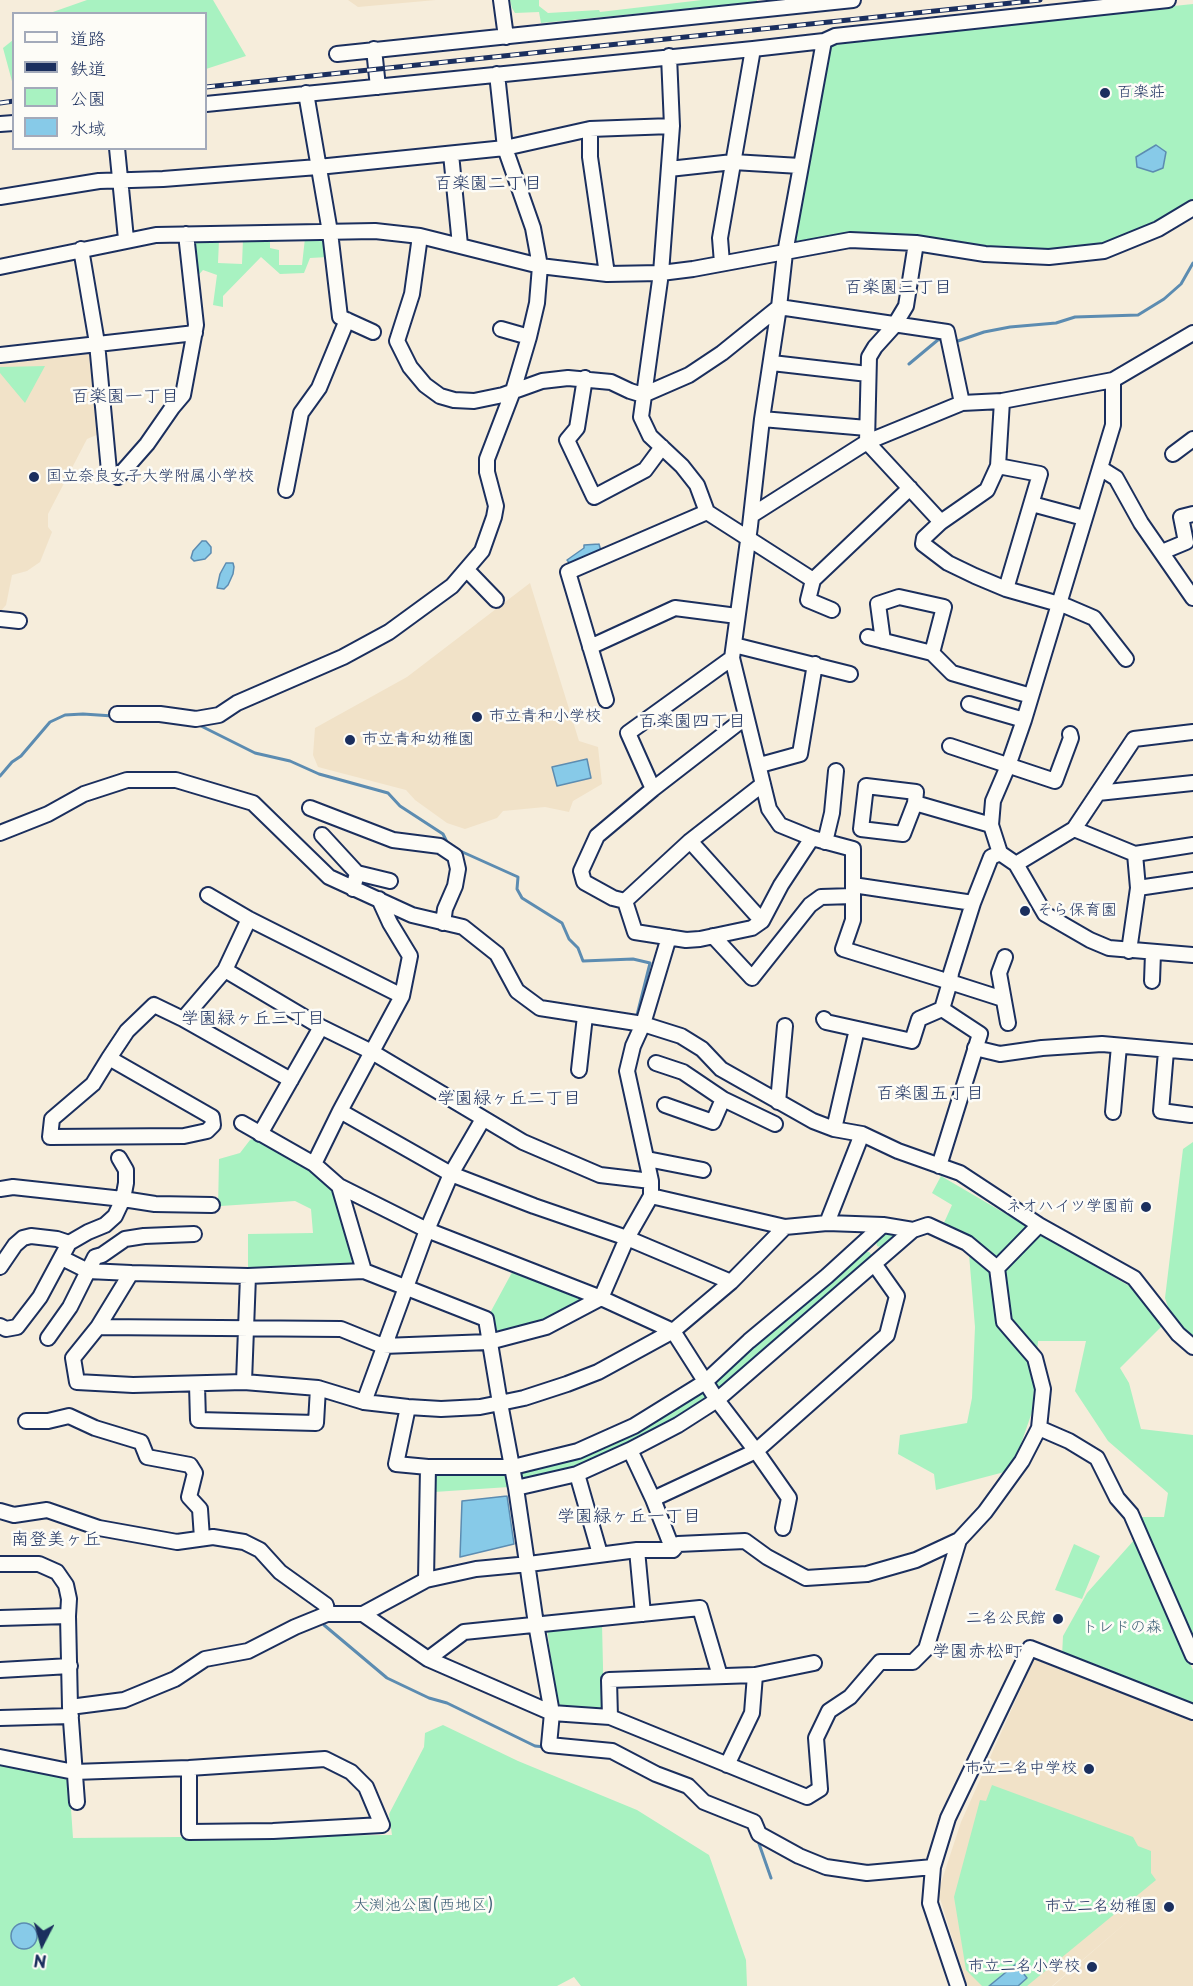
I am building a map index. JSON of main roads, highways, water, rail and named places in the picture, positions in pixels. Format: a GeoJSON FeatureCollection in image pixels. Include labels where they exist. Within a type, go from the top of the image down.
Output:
{"type":"FeatureCollection","features":[{"type":"Feature","properties":{"kind":"water"},"geometry":{"type":"Polygon","coordinates":[[[1156,145],[1166,152],[1163,168],[1153,172],[1137,167],[1136,157],[1156,145]]]}},
{"type":"Feature","properties":{"kind":"water"},"geometry":{"type":"Polygon","coordinates":[[[202,541],[206,541],[211,547],[211,553],[205,559],[194,561],[191,558],[193,551],[202,541]]]}},
{"type":"Feature","properties":{"kind":"water"},"geometry":{"type":"Polygon","coordinates":[[[599,544],[601,551],[571,565],[567,560],[584,548],[584,545],[599,544]]]}},
{"type":"Feature","properties":{"kind":"water"},"geometry":{"type":"Polygon","coordinates":[[[226,563],[233,563],[233,574],[224,589],[217,588],[220,574],[226,563]]]}},
{"type":"Feature","properties":{"kind":"water"},"geometry":{"type":"Polygon","coordinates":[[[587,759],[591,778],[557,786],[552,767],[587,759]]]}},
{"type":"Feature","properties":{"kind":"water"},"geometry":{"type":"Polygon","coordinates":[[[507,1496],[514,1544],[460,1557],[462,1501],[507,1496]]]}},
{"type":"Feature","properties":{"kind":"water"},"geometry":{"type":"Polygon","coordinates":[[[24,1923],[33,1927],[37,1936],[33,1945],[24,1949],[15,1945],[11,1936],[15,1927],[24,1923]]]}},
{"type":"Feature","properties":{"kind":"water"},"geometry":{"type":"Polygon","coordinates":[[[1016,1964],[1027,1978],[1018,1986],[989,1986],[1016,1964]]]}},
{"type":"Feature","properties":{"kind":"waterway"},"geometry":{"type":"LineString","coordinates":[[955,342],[984,332],[1056,323],[1075,317],[1138,315],[1164,299],[1181,284],[1193,263]]}},
{"type":"Feature","properties":{"kind":"waterway"},"geometry":{"type":"LineString","coordinates":[[909,364],[939,339],[945,343]]}},
{"type":"Feature","properties":{"kind":"waterway"},"geometry":{"type":"LineString","coordinates":[[0,776],[12,762],[21,756],[50,722],[65,715],[113,716]]}},
{"type":"Feature","properties":{"kind":"waterway"},"geometry":{"type":"LineString","coordinates":[[197,724],[255,753],[290,761],[319,774],[388,793],[400,806],[443,834],[449,846]]}},
{"type":"Feature","properties":{"kind":"waterway"},"geometry":{"type":"LineString","coordinates":[[458,850],[518,877],[517,889],[522,898],[562,923],[569,939],[578,948],[583,961],[633,959],[650,963],[637,1015]]}},
{"type":"Feature","properties":{"kind":"waterway"},"geometry":{"type":"LineString","coordinates":[[322,1620],[324,1625],[387,1678],[429,1698],[447,1703],[535,1746],[545,1747]]}},
{"type":"Feature","properties":{"kind":"waterway"},"geometry":{"type":"LineString","coordinates":[[757,1838],[771,1878]]}},
{"type":"Feature","properties":{"kind":"railway"},"geometry":{"type":"LineString","coordinates":[[207,87],[1040,0]]}},
{"type":"Feature","properties":{"kind":"railway"},"geometry":{"type":"LineString","coordinates":[[0,103],[12,101]]}},
{"type":"Feature","properties":{"kind":"place","name":"百楽荘"},"geometry":{"type":"Point","coordinates":[1105,93]}},
{"type":"Feature","properties":{"kind":"place","name":"国立奈良女子大学附属小学校"},"geometry":{"type":"Point","coordinates":[34,477]}},
{"type":"Feature","properties":{"kind":"place","name":"市立青和小学校"},"geometry":{"type":"Point","coordinates":[477,717]}},
{"type":"Feature","properties":{"kind":"place","name":"市立青和幼稚園"},"geometry":{"type":"Point","coordinates":[350,740]}},
{"type":"Feature","properties":{"kind":"place","name":"そら保育園"},"geometry":{"type":"Point","coordinates":[1025,911]}},
{"type":"Feature","properties":{"kind":"place","name":"ネオハイツ学園前"},"geometry":{"type":"Point","coordinates":[1146,1207]}},
{"type":"Feature","properties":{"kind":"place","name":"二名公民館"},"geometry":{"type":"Point","coordinates":[1058,1619]}},
{"type":"Feature","properties":{"kind":"place","name":"市立二名中学校"},"geometry":{"type":"Point","coordinates":[1089,1769]}},
{"type":"Feature","properties":{"kind":"place","name":"市立二名幼稚園"},"geometry":{"type":"Point","coordinates":[1169,1907]}},
{"type":"Feature","properties":{"kind":"place","name":"市立二名小学校"},"geometry":{"type":"Point","coordinates":[1092,1967]}},
{"type":"Feature","properties":{"kind":"district","name":"百楽園二丁目"},"geometry":{"type":"Point","coordinates":[488,184]}},
{"type":"Feature","properties":{"kind":"district","name":"百楽園三丁目"},"geometry":{"type":"Point","coordinates":[898,288]}},
{"type":"Feature","properties":{"kind":"district","name":"百楽園一丁目"},"geometry":{"type":"Point","coordinates":[125,397]}},
{"type":"Feature","properties":{"kind":"district","name":"百楽園四丁目"},"geometry":{"type":"Point","coordinates":[692,722]}},
{"type":"Feature","properties":{"kind":"district","name":"学園緑ヶ丘三丁目"},"geometry":{"type":"Point","coordinates":[253,1019]}},
{"type":"Feature","properties":{"kind":"district","name":"百楽園五丁目"},"geometry":{"type":"Point","coordinates":[930,1094]}},
{"type":"Feature","properties":{"kind":"district","name":"学園緑ヶ丘二丁目"},"geometry":{"type":"Point","coordinates":[509,1099]}},
{"type":"Feature","properties":{"kind":"district","name":"学園緑ヶ丘一丁目"},"geometry":{"type":"Point","coordinates":[629,1517]}},
{"type":"Feature","properties":{"kind":"district","name":"南登美ヶ丘"},"geometry":{"type":"Point","coordinates":[56,1540]}},
{"type":"Feature","properties":{"kind":"district","name":"学園赤松町"},"geometry":{"type":"Point","coordinates":[977,1652]}},
{"type":"Feature","properties":{"kind":"park label","name":"トレドの森"},"geometry":{"type":"Point","coordinates":[1122,1628]}},
{"type":"Feature","properties":{"kind":"park label","name":"大渕池公園(西地区)"},"geometry":{"type":"Point","coordinates":[423,1906]}}]}
